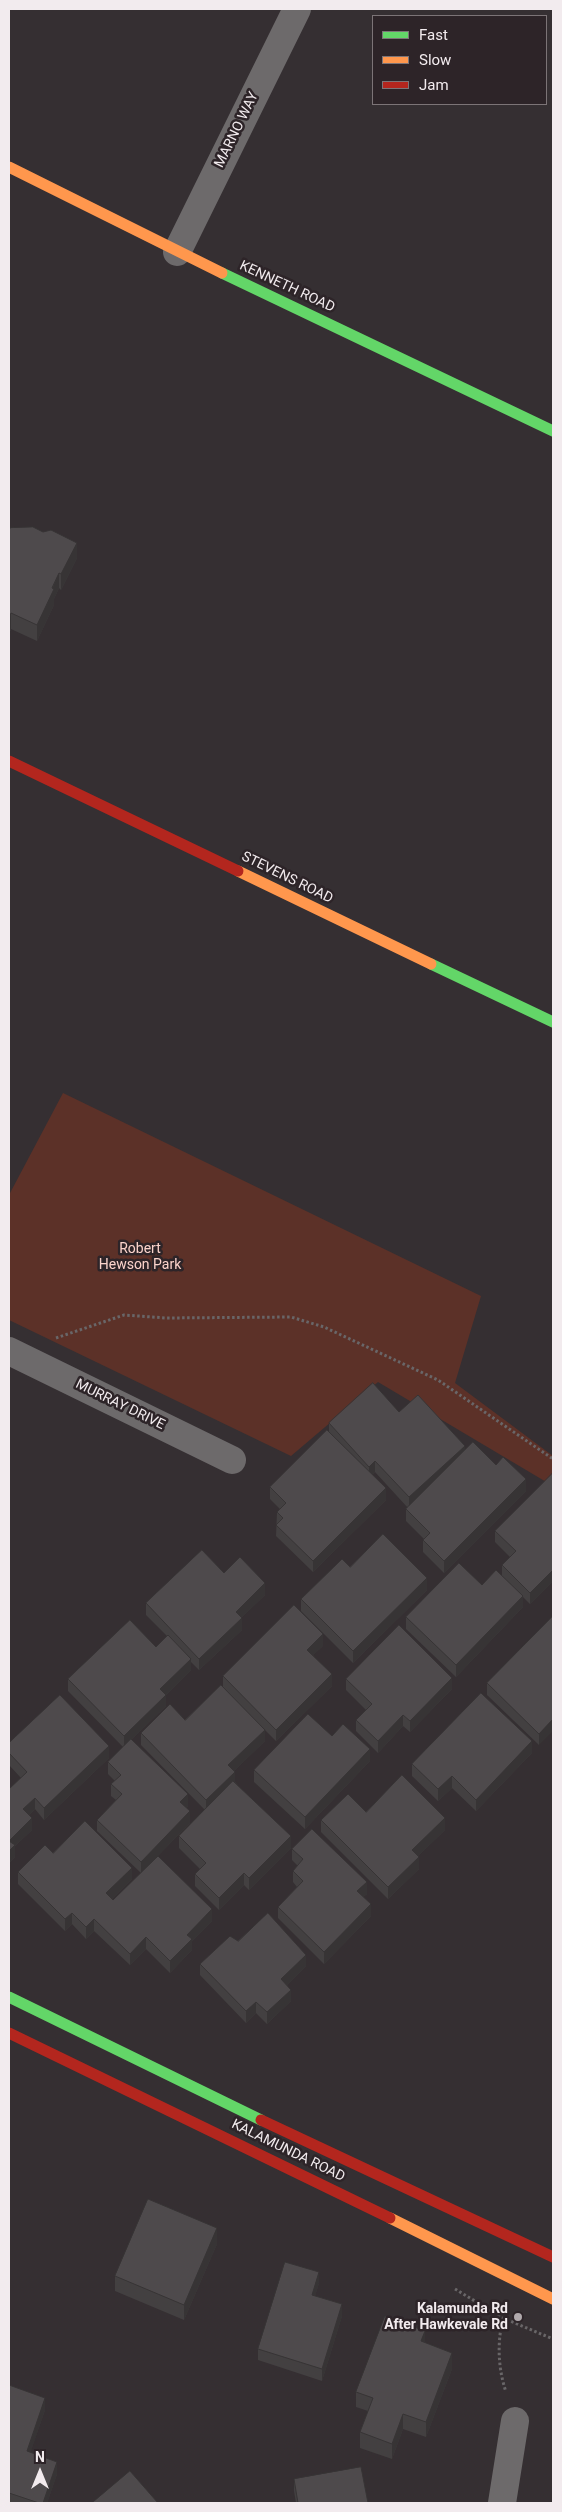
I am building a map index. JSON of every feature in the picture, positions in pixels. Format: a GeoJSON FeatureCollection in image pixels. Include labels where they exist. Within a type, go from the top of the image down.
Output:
{"type":"FeatureCollection","features":[{"type":"Feature","properties":{"kind":"street","name":"MARNO WAY"},"geometry":{"type":"LineString","coordinates":[[177,252],[297,9]]}},
{"type":"Feature","properties":{"kind":"street","name":"KENNETH ROAD"},"geometry":{"type":"LineString","coordinates":[[9,167],[177,252],[553,431]]}},
{"type":"Feature","properties":{"kind":"street","name":"STEVENS ROAD"},"geometry":{"type":"LineString","coordinates":[[9,761],[553,1022]]}},
{"type":"Feature","properties":{"kind":"street","name":"MURRAY DRIVE"},"geometry":{"type":"LineString","coordinates":[[9,1350],[232,1460]]}},
{"type":"Feature","properties":{"kind":"street","name":"KALAMUNDA ROAD"},"geometry":{"type":"LineString","coordinates":[[9,1998],[183,2083],[553,2257]]}},
{"type":"Feature","properties":{"kind":"street","name":"KALAMUNDA ROAD"},"geometry":{"type":"LineString","coordinates":[[9,2033],[215,2131],[553,2299]]}},
{"type":"Feature","properties":{"kind":"street"},"geometry":{"type":"LineString","coordinates":[[502,2503],[515,2422]]}},
{"type":"Feature","properties":{"kind":"path"},"geometry":{"type":"LineString","coordinates":[[47,1341],[124,1315],[166,1318],[291,1317],[324,1327],[438,1380],[553,1459]]}},
{"type":"Feature","properties":{"kind":"path"},"geometry":{"type":"LineString","coordinates":[[515,2422],[502,2378],[498,2338],[504,2318],[553,2340]]}},
{"type":"Feature","properties":{"kind":"green space","name":"Robert Hewson Park"},"geometry":{"type":"Polygon","coordinates":[[[63,1093],[481,1296],[455,1383],[553,1456],[553,1486],[378,1382],[291,1456],[9,1320],[9,1195],[63,1093]]]}},
{"type":"Feature","properties":{"kind":"building"},"geometry":{"type":"Polygon","coordinates":[[[33,527],[43,532],[51,530],[77,543],[61,574],[59,573],[52,588],[54,589],[37,625],[11,613],[9,619],[9,531],[10,528],[33,527]]]}},
{"type":"Feature","properties":{"kind":"building"},"geometry":{"type":"Polygon","coordinates":[[[373,1383],[399,1412],[418,1395],[465,1446],[409,1497],[375,1461],[369,1467],[329,1423],[373,1383]]]}},
{"type":"Feature","properties":{"kind":"building"},"geometry":{"type":"Polygon","coordinates":[[[327,1430],[386,1488],[313,1561],[276,1525],[283,1518],[277,1512],[286,1503],[270,1487],[327,1430]]]}},
{"type":"Feature","properties":{"kind":"building"},"geometry":{"type":"Polygon","coordinates":[[[473,1442],[496,1465],[503,1457],[526,1479],[444,1561],[423,1540],[430,1533],[406,1509],[473,1442]]]}},
{"type":"Feature","properties":{"kind":"building"},"geometry":{"type":"Polygon","coordinates":[[[552,1474],[553,1570],[530,1593],[502,1565],[516,1551],[495,1531],[552,1474]]]}},
{"type":"Feature","properties":{"kind":"building"},"geometry":{"type":"Polygon","coordinates":[[[383,1534],[427,1578],[353,1651],[301,1599],[342,1559],[350,1567],[383,1534]]]}},
{"type":"Feature","properties":{"kind":"building"},"geometry":{"type":"Polygon","coordinates":[[[202,1550],[224,1573],[240,1557],[265,1583],[236,1612],[242,1618],[199,1659],[146,1603],[202,1550]]]}},
{"type":"Feature","properties":{"kind":"building"},"geometry":{"type":"Polygon","coordinates":[[[459,1563],[482,1585],[496,1570],[523,1596],[456,1665],[406,1617],[459,1563]]]}},
{"type":"Feature","properties":{"kind":"building"},"geometry":{"type":"Polygon","coordinates":[[[294,1605],[323,1634],[307,1650],[332,1674],[276,1730],[223,1676],[294,1605]]]}},
{"type":"Feature","properties":{"kind":"building"},"geometry":{"type":"Polygon","coordinates":[[[553,1616],[553,1719],[539,1734],[487,1683],[553,1616]]]}},
{"type":"Feature","properties":{"kind":"building"},"geometry":{"type":"Polygon","coordinates":[[[130,1620],[156,1647],[168,1635],[191,1659],[160,1689],[166,1695],[124,1736],[68,1679],[130,1620]]]}},
{"type":"Feature","properties":{"kind":"building"},"geometry":{"type":"Polygon","coordinates":[[[399,1625],[452,1678],[410,1721],[403,1715],[378,1741],[356,1720],[372,1704],[346,1679],[399,1625]]]}},
{"type":"Feature","properties":{"kind":"building"},"geometry":{"type":"Polygon","coordinates":[[[221,1685],[265,1730],[228,1765],[235,1772],[206,1800],[141,1733],[170,1704],[185,1720],[221,1685]]]}},
{"type":"Feature","properties":{"kind":"building"},"geometry":{"type":"Polygon","coordinates":[[[481,1693],[532,1741],[476,1800],[452,1776],[438,1789],[412,1764],[481,1693]]]}},
{"type":"Feature","properties":{"kind":"building"},"geometry":{"type":"Polygon","coordinates":[[[60,1695],[109,1746],[44,1808],[35,1798],[23,1809],[32,1818],[9,1841],[9,1789],[27,1772],[9,1753],[9,1743],[60,1695]]]}},
{"type":"Feature","properties":{"kind":"building"},"geometry":{"type":"Polygon","coordinates":[[[308,1714],[332,1736],[343,1724],[370,1749],[305,1817],[254,1770],[308,1714]]]}},
{"type":"Feature","properties":{"kind":"building"},"geometry":{"type":"Polygon","coordinates":[[[131,1739],[188,1794],[180,1802],[190,1811],[141,1862],[97,1820],[122,1794],[111,1784],[121,1775],[108,1762],[131,1739]]]}},
{"type":"Feature","properties":{"kind":"building"},"geometry":{"type":"Polygon","coordinates":[[[402,1775],[445,1818],[412,1850],[419,1857],[388,1887],[321,1820],[348,1794],[366,1812],[402,1775]]]}},
{"type":"Feature","properties":{"kind":"building"},"geometry":{"type":"Polygon","coordinates":[[[233,1781],[291,1836],[249,1878],[244,1873],[219,1898],[195,1874],[206,1863],[179,1836],[233,1781]]]}},
{"type":"Feature","properties":{"kind":"building"},"geometry":{"type":"Polygon","coordinates":[[[85,1821],[132,1868],[106,1893],[113,1900],[158,1856],[212,1909],[187,1935],[192,1939],[170,1961],[146,1937],[130,1954],[94,1919],[86,1927],[72,1913],[65,1919],[18,1872],[45,1845],[53,1853],[85,1821]]]}},
{"type":"Feature","properties":{"kind":"building"},"geometry":{"type":"Polygon","coordinates":[[[312,1829],[367,1882],[357,1891],[371,1904],[324,1952],[278,1907],[303,1881],[293,1871],[303,1859],[292,1849],[312,1829]]]}},
{"type":"Feature","properties":{"kind":"building"},"geometry":{"type":"Polygon","coordinates":[[[9,1841],[15,1845],[9,1851],[9,1841]]]}},
{"type":"Feature","properties":{"kind":"building"},"geometry":{"type":"Polygon","coordinates":[[[268,1913],[306,1955],[281,1979],[291,1990],[267,2012],[256,2002],[246,2011],[200,1964],[230,1936],[238,1941],[268,1913]]]}},
{"type":"Feature","properties":{"kind":"building"},"geometry":{"type":"Polygon","coordinates":[[[148,2199],[217,2228],[184,2305],[115,2276],[148,2199]]]}},
{"type":"Feature","properties":{"kind":"building"},"geometry":{"type":"Polygon","coordinates":[[[285,2262],[319,2272],[312,2295],[342,2304],[322,2369],[258,2349],[285,2262]]]}},
{"type":"Feature","properties":{"kind":"building"},"geometry":{"type":"Polygon","coordinates":[[[385,2316],[425,2331],[421,2341],[452,2353],[426,2422],[403,2414],[392,2444],[360,2432],[373,2398],[356,2392],[385,2316]]]}},
{"type":"Feature","properties":{"kind":"building"},"geometry":{"type":"Polygon","coordinates":[[[9,2385],[45,2398],[27,2451],[57,2462],[43,2503],[9,2493],[9,2385]]]}},
{"type":"Feature","properties":{"kind":"building"},"geometry":{"type":"Polygon","coordinates":[[[361,2467],[368,2503],[298,2503],[294,2479],[361,2467]]]}},
{"type":"Feature","properties":{"kind":"building"},"geometry":{"type":"Polygon","coordinates":[[[130,2471],[158,2503],[92,2503],[130,2471]]]}},
{"type":"Feature","properties":{"kind":"traffic: fast"},"geometry":{"type":"LineString","coordinates":[[222,273],[553,431]]}},
{"type":"Feature","properties":{"kind":"traffic: fast"},"geometry":{"type":"LineString","coordinates":[[431,964],[553,1022]]}},
{"type":"Feature","properties":{"kind":"traffic: fast"},"geometry":{"type":"LineString","coordinates":[[9,1997],[261,2120]]}},
{"type":"Feature","properties":{"kind":"traffic: slow"},"geometry":{"type":"LineString","coordinates":[[9,167],[222,273]]}},
{"type":"Feature","properties":{"kind":"traffic: slow"},"geometry":{"type":"LineString","coordinates":[[238,871],[431,964]]}},
{"type":"Feature","properties":{"kind":"traffic: slow"},"geometry":{"type":"LineString","coordinates":[[390,2218],[553,2299]]}},
{"type":"Feature","properties":{"kind":"traffic: jam"},"geometry":{"type":"LineString","coordinates":[[9,761],[238,871]]}},
{"type":"Feature","properties":{"kind":"traffic: jam"},"geometry":{"type":"LineString","coordinates":[[9,2033],[390,2218]]}},
{"type":"Feature","properties":{"kind":"traffic: jam"},"geometry":{"type":"LineString","coordinates":[[261,2120],[553,2257]]}},
{"type":"Feature","properties":{"kind":"place","name":"Kalamunda Rd After Hawkevale Rd"},"geometry":{"type":"Point","coordinates":[518,2317]}}]}
